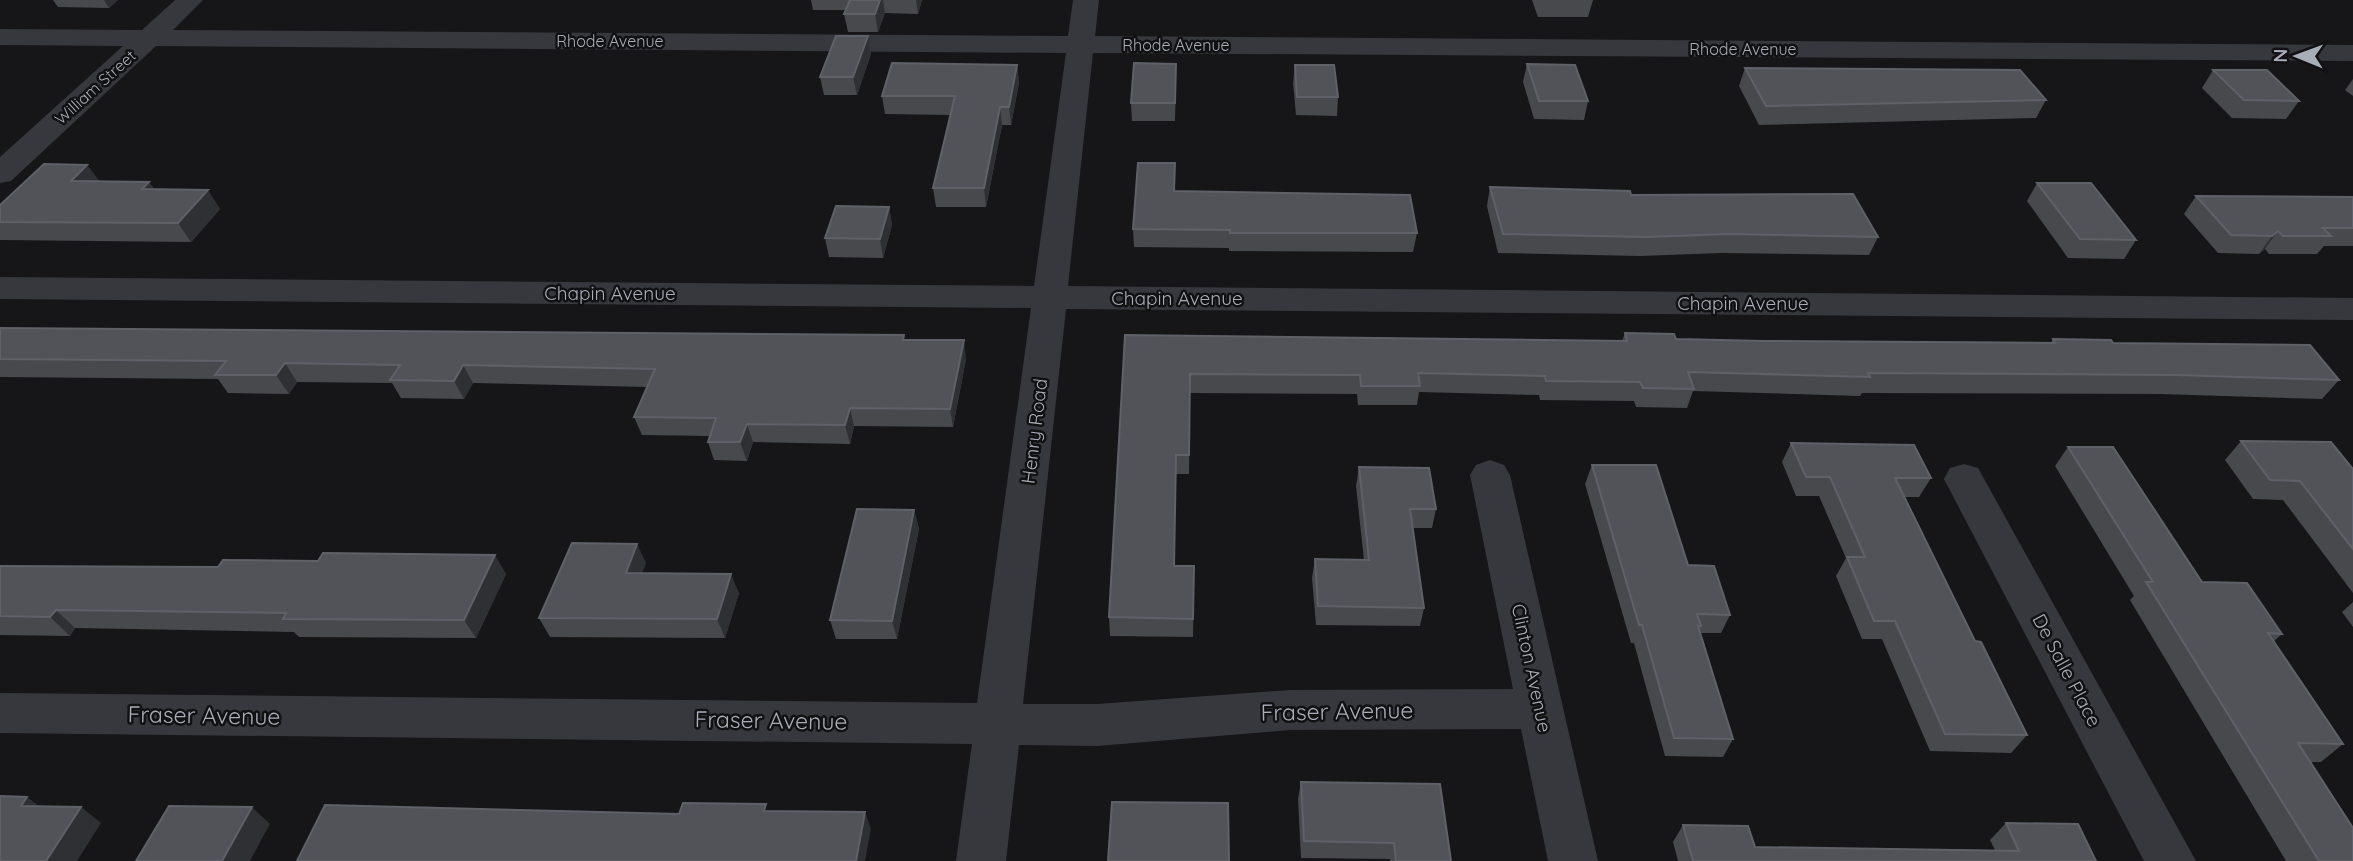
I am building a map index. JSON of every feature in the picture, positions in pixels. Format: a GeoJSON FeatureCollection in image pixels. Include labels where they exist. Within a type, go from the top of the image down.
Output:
{"type":"FeatureCollection","features":[{"type":"Feature","properties":{"kind":"street","name":"William Street"},"geometry":{"type":"LineString","coordinates":[[0,174],[190,0]]}},
{"type":"Feature","properties":{"kind":"street","name":"Henry Road"},"geometry":{"type":"LineString","coordinates":[[981,861],[1086,0]]}},
{"type":"Feature","properties":{"kind":"street","name":"Rhode Avenue"},"geometry":{"type":"LineString","coordinates":[[0,37],[2353,53]]}},
{"type":"Feature","properties":{"kind":"street","name":"Chapin Avenue"},"geometry":{"type":"LineString","coordinates":[[0,288],[2353,309]]}},
{"type":"Feature","properties":{"kind":"street","name":"Clinton Avenue"},"geometry":{"type":"LineString","coordinates":[[1490,475],[1573,861]]}},
{"type":"Feature","properties":{"kind":"street","name":"De Salle Place"},"geometry":{"type":"LineString","coordinates":[[1964,478],[2171,861]]}},
{"type":"Feature","properties":{"kind":"street","name":"Fraser Avenue"},"geometry":{"type":"LineString","coordinates":[[0,713],[1097,725],[1290,710],[1541,709]]}},
{"type":"Feature","properties":{"kind":"building"},"geometry":{"type":"Polygon","coordinates":[[[850,0],[880,0],[875,14],[844,14],[850,0]]]}},
{"type":"Feature","properties":{"kind":"building"},"geometry":{"type":"Polygon","coordinates":[[[836,36],[868,36],[853,77],[820,77],[836,36]]]}},
{"type":"Feature","properties":{"kind":"building"},"geometry":{"type":"Polygon","coordinates":[[[892,63],[1017,65],[1009,107],[1000,107],[984,188],[933,188],[955,96],[882,96],[892,63]]]}},
{"type":"Feature","properties":{"kind":"building"},"geometry":{"type":"Polygon","coordinates":[[[1134,63],[1176,64],[1175,103],[1131,103],[1134,63]]]}},
{"type":"Feature","properties":{"kind":"building"},"geometry":{"type":"Polygon","coordinates":[[[1527,64],[1575,65],[1588,101],[1539,101],[1527,64]]]}},
{"type":"Feature","properties":{"kind":"building"},"geometry":{"type":"Polygon","coordinates":[[[1295,65],[1334,65],[1338,97],[1297,97],[1295,65]]]}},
{"type":"Feature","properties":{"kind":"building"},"geometry":{"type":"Polygon","coordinates":[[[1745,68],[2020,70],[2046,100],[1766,106],[1745,68]]]}},
{"type":"Feature","properties":{"kind":"building"},"geometry":{"type":"Polygon","coordinates":[[[2213,70],[2267,70],[2299,101],[2244,100],[2213,70]]]}},
{"type":"Feature","properties":{"kind":"building"},"geometry":{"type":"Polygon","coordinates":[[[1138,163],[1175,163],[1174,191],[1410,195],[1417,233],[1230,233],[1230,230],[1133,229],[1138,163]]]}},
{"type":"Feature","properties":{"kind":"building"},"geometry":{"type":"Polygon","coordinates":[[[44,164],[87,165],[71,181],[149,182],[142,189],[208,190],[178,223],[0,222],[0,205],[44,164]]]}},
{"type":"Feature","properties":{"kind":"building"},"geometry":{"type":"Polygon","coordinates":[[[2037,183],[2091,183],[2136,240],[2080,239],[2037,183]]]}},
{"type":"Feature","properties":{"kind":"building"},"geometry":{"type":"Polygon","coordinates":[[[1490,187],[1630,191],[1631,195],[1853,194],[1878,237],[1503,234],[1490,187]]]}},
{"type":"Feature","properties":{"kind":"building"},"geometry":{"type":"Polygon","coordinates":[[[2196,196],[2353,197],[2353,228],[2323,228],[2331,236],[2283,236],[2278,231],[2272,236],[2231,235],[2196,196]]]}},
{"type":"Feature","properties":{"kind":"building"},"geometry":{"type":"Polygon","coordinates":[[[836,206],[889,207],[880,239],[825,238],[836,206]]]}},
{"type":"Feature","properties":{"kind":"building"},"geometry":{"type":"Polygon","coordinates":[[[0,328],[904,335],[903,340],[964,340],[950,409],[850,408],[845,425],[747,424],[740,442],[708,442],[716,418],[634,417],[655,369],[463,365],[454,381],[390,380],[400,365],[285,363],[276,375],[215,375],[226,361],[0,359],[0,328]]]}},
{"type":"Feature","properties":{"kind":"building"},"geometry":{"type":"Polygon","coordinates":[[[1625,333],[1674,334],[1676,339],[1764,341],[2055,343],[2053,339],[2111,340],[2113,343],[2310,345],[2339,380],[2175,375],[1868,373],[1870,377],[1688,372],[1694,389],[1643,388],[1640,382],[1546,381],[1545,376],[1418,373],[1420,386],[1361,386],[1360,375],[1190,374],[1189,455],[1176,455],[1174,566],[1194,566],[1193,619],[1109,617],[1125,335],[1627,341],[1625,333]]]}},
{"type":"Feature","properties":{"kind":"building"},"geometry":{"type":"Polygon","coordinates":[[[2241,441],[2331,442],[2353,469],[2353,549],[2300,481],[2270,480],[2241,441]]]}},
{"type":"Feature","properties":{"kind":"building"},"geometry":{"type":"Polygon","coordinates":[[[1791,443],[1914,445],[1931,478],[1895,478],[1975,641],[1981,642],[2027,735],[1945,734],[1895,621],[1874,621],[1847,557],[1865,557],[1830,477],[1806,477],[1791,443]]]}},
{"type":"Feature","properties":{"kind":"building"},"geometry":{"type":"Polygon","coordinates":[[[2068,447],[2113,447],[2202,582],[2247,583],[2282,634],[2268,633],[2343,744],[2298,743],[2353,828],[2353,861],[2319,861],[2146,582],[2153,582],[2068,447]]]}},
{"type":"Feature","properties":{"kind":"building"},"geometry":{"type":"Polygon","coordinates":[[[1592,465],[1656,465],[1688,565],[1714,566],[1730,615],[1697,614],[1701,626],[1698,626],[1733,739],[1674,738],[1592,465]]]}},
{"type":"Feature","properties":{"kind":"building"},"geometry":{"type":"Polygon","coordinates":[[[1359,467],[1429,468],[1436,509],[1410,509],[1424,608],[1318,606],[1315,559],[1369,560],[1359,467]]]}},
{"type":"Feature","properties":{"kind":"building"},"geometry":{"type":"Polygon","coordinates":[[[857,509],[914,510],[892,621],[830,620],[857,509]]]}},
{"type":"Feature","properties":{"kind":"building"},"geometry":{"type":"Polygon","coordinates":[[[572,543],[637,544],[626,573],[731,574],[717,619],[539,618],[572,543]]]}},
{"type":"Feature","properties":{"kind":"building"},"geometry":{"type":"Polygon","coordinates":[[[323,553],[495,555],[464,620],[283,619],[286,613],[56,610],[50,617],[0,616],[0,566],[218,567],[223,560],[318,561],[323,553]]]}},
{"type":"Feature","properties":{"kind":"building"},"geometry":{"type":"Polygon","coordinates":[[[1301,782],[1440,784],[1451,861],[1396,861],[1394,843],[1304,841],[1301,782]]]}},
{"type":"Feature","properties":{"kind":"building"},"geometry":{"type":"Polygon","coordinates":[[[0,796],[27,797],[21,806],[81,807],[46,861],[0,861],[0,796]]]}},
{"type":"Feature","properties":{"kind":"building"},"geometry":{"type":"Polygon","coordinates":[[[1112,802],[1228,803],[1229,861],[1108,861],[1112,802]]]}},
{"type":"Feature","properties":{"kind":"building"},"geometry":{"type":"Polygon","coordinates":[[[683,803],[766,804],[764,811],[865,812],[856,861],[297,861],[325,805],[679,814],[683,803]]]}},
{"type":"Feature","properties":{"kind":"building"},"geometry":{"type":"Polygon","coordinates":[[[169,806],[252,807],[222,861],[136,861],[169,806]]]}},
{"type":"Feature","properties":{"kind":"building"},"geometry":{"type":"Polygon","coordinates":[[[2006,823],[2078,824],[2096,861],[1693,861],[1683,825],[1748,826],[1755,847],[2019,851],[2006,823]]]}}]}
